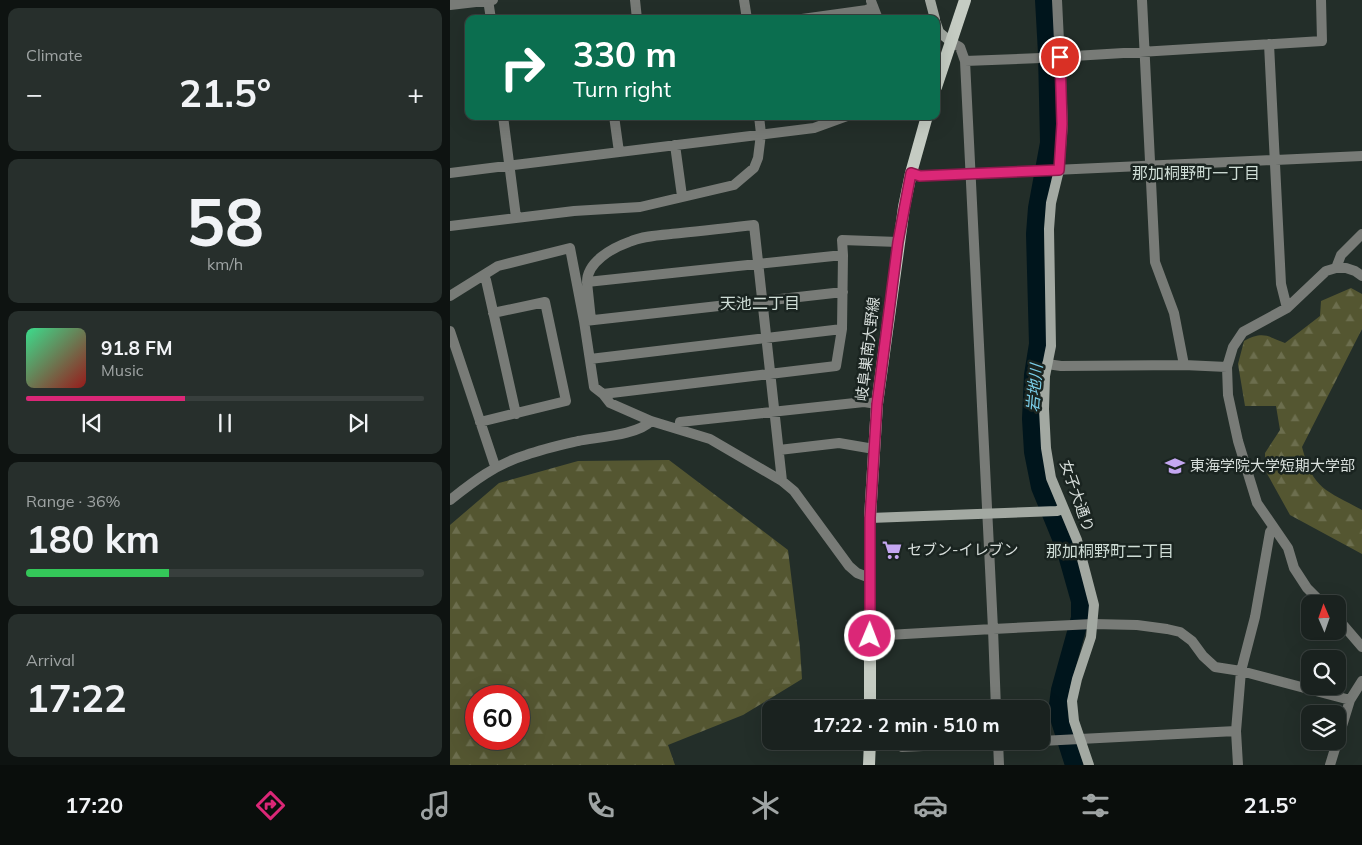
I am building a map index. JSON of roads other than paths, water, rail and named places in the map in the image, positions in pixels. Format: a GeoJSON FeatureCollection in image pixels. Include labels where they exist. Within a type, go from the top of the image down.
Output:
{"type":"FeatureCollection","features":[{"type":"Feature","properties":{"kind":"main road"},"geometry":{"type":"LineString","coordinates":[[940,76],[965,0]]}},
{"type":"Feature","properties":{"kind":"main road","name":"岐阜巣南大野線"},"geometry":{"type":"LineString","coordinates":[[870,700],[870,518],[877,404],[898,242],[911,173],[926,120]]}},
{"type":"Feature","properties":{"kind":"main road"},"geometry":{"type":"LineString","coordinates":[[869,765],[870,750]]}},
{"type":"Feature","properties":{"kind":"street"},"geometry":{"type":"LineString","coordinates":[[488,0],[490,15]]}},
{"type":"Feature","properties":{"kind":"street"},"geometry":{"type":"LineString","coordinates":[[450,5],[493,0]]}},
{"type":"Feature","properties":{"kind":"street"},"geometry":{"type":"LineString","coordinates":[[635,0],[637,15]]}},
{"type":"Feature","properties":{"kind":"street"},"geometry":{"type":"LineString","coordinates":[[744,0],[746,15]]}},
{"type":"Feature","properties":{"kind":"street"},"geometry":{"type":"LineString","coordinates":[[930,0],[934,15]]}},
{"type":"Feature","properties":{"kind":"street"},"geometry":{"type":"LineString","coordinates":[[1056,170],[1062,124],[1057,0]]}},
{"type":"Feature","properties":{"kind":"street"},"geometry":{"type":"LineString","coordinates":[[1142,0],[1155,262],[1174,313],[1184,364]]}},
{"type":"Feature","properties":{"kind":"street"},"geometry":{"type":"LineString","coordinates":[[966,60],[1041,58],[1322,41],[1321,0]]}},
{"type":"Feature","properties":{"kind":"street"},"geometry":{"type":"LineString","coordinates":[[831,15],[867,10],[872,3]]}},
{"type":"Feature","properties":{"kind":"street"},"geometry":{"type":"LineString","coordinates":[[872,3],[876,15]]}},
{"type":"Feature","properties":{"kind":"street"},"geometry":{"type":"LineString","coordinates":[[940,33],[960,47],[966,60],[996,700]]}},
{"type":"Feature","properties":{"kind":"street"},"geometry":{"type":"LineString","coordinates":[[1269,44],[1281,284],[1287,308]]}},
{"type":"Feature","properties":{"kind":"street"},"geometry":{"type":"LineString","coordinates":[[503,120],[516,217]]}},
{"type":"Feature","properties":{"kind":"street"},"geometry":{"type":"LineString","coordinates":[[615,120],[619,152]]}},
{"type":"Feature","properties":{"kind":"street"},"geometry":{"type":"LineString","coordinates":[[450,226],[574,211],[640,207],[734,185],[754,168],[758,158],[761,134],[759,120]]}},
{"type":"Feature","properties":{"kind":"street"},"geometry":{"type":"LineString","coordinates":[[450,173],[814,128],[836,120]]}},
{"type":"Feature","properties":{"kind":"street"},"geometry":{"type":"LineString","coordinates":[[675,145],[682,196]]}},
{"type":"Feature","properties":{"kind":"street"},"geometry":{"type":"LineString","coordinates":[[911,173],[920,176],[1362,156]]}},
{"type":"Feature","properties":{"kind":"street","name":"女子大通り"},"geometry":{"type":"LineString","coordinates":[[1056,170],[1049,229],[1051,346],[1047,364],[1044,409],[1046,448],[1060,510],[1077,540],[1094,605],[1090,624],[1091,637],[1072,701],[1077,739],[1088,765]]}},
{"type":"Feature","properties":{"kind":"street"},"geometry":{"type":"LineString","coordinates":[[782,482],[754,225],[653,236],[629,242],[604,255],[591,266],[587,274],[587,320],[594,387],[610,403],[651,421],[710,439],[782,482],[794,491],[849,566],[857,573],[870,578]]}},
{"type":"Feature","properties":{"kind":"street"},"geometry":{"type":"LineString","coordinates":[[1336,268],[1341,255],[1362,234]]}},
{"type":"Feature","properties":{"kind":"street"},"geometry":{"type":"LineString","coordinates":[[603,394],[836,366],[842,329],[842,240],[898,242]]}},
{"type":"Feature","properties":{"kind":"street"},"geometry":{"type":"LineString","coordinates":[[451,293],[498,266],[570,248],[587,320]]}},
{"type":"Feature","properties":{"kind":"street"},"geometry":{"type":"LineString","coordinates":[[587,282],[843,255]]}},
{"type":"Feature","properties":{"kind":"street"},"geometry":{"type":"LineString","coordinates":[[1315,595],[1294,568],[1288,548],[1258,503],[1238,442],[1228,395],[1227,367],[1233,347],[1243,332],[1287,308],[1320,275],[1336,268],[1346,268],[1362,276]]}},
{"type":"Feature","properties":{"kind":"street"},"geometry":{"type":"LineString","coordinates":[[482,276],[486,280],[516,414]]}},
{"type":"Feature","properties":{"kind":"street"},"geometry":{"type":"LineString","coordinates":[[587,320],[843,292]]}},
{"type":"Feature","properties":{"kind":"street"},"geometry":{"type":"LineString","coordinates":[[480,422],[566,402],[545,302],[493,314]]}},
{"type":"Feature","properties":{"kind":"street"},"geometry":{"type":"LineString","coordinates":[[590,359],[842,329]]}},
{"type":"Feature","properties":{"kind":"street"},"geometry":{"type":"LineString","coordinates":[[450,331],[495,466]]}},
{"type":"Feature","properties":{"kind":"street"},"geometry":{"type":"LineString","coordinates":[[1047,364],[1061,366],[1184,364],[1227,367]]}},
{"type":"Feature","properties":{"kind":"street"},"geometry":{"type":"LineString","coordinates":[[679,429],[680,422],[864,402],[877,404]]}},
{"type":"Feature","properties":{"kind":"street"},"geometry":{"type":"LineString","coordinates":[[450,500],[495,466],[525,455],[578,441],[611,436],[646,427],[651,421]]}},
{"type":"Feature","properties":{"kind":"street"},"geometry":{"type":"LineString","coordinates":[[779,450],[839,443],[874,449]]}},
{"type":"Feature","properties":{"kind":"street"},"geometry":{"type":"LineString","coordinates":[[870,518],[1060,510]]}},
{"type":"Feature","properties":{"kind":"street"},"geometry":{"type":"LineString","coordinates":[[1238,765],[1236,731],[1241,672],[1255,617],[1270,532],[1273,528]]}},
{"type":"Feature","properties":{"kind":"street"},"geometry":{"type":"LineString","coordinates":[[870,636],[1090,624],[1137,625],[1180,632],[1192,640],[1203,656],[1215,667],[1350,700]]}},
{"type":"Feature","properties":{"kind":"street"},"geometry":{"type":"LineString","coordinates":[[1346,628],[1362,647]]}},
{"type":"Feature","properties":{"kind":"street"},"geometry":{"type":"LineString","coordinates":[[1330,765],[1350,700],[1362,681]]}},
{"type":"Feature","properties":{"kind":"street"},"geometry":{"type":"LineString","coordinates":[[1050,740],[1236,731]]}},
{"type":"Feature","properties":{"kind":"street"},"geometry":{"type":"LineString","coordinates":[[998,750],[999,765]]}},
{"type":"Feature","properties":{"kind":"waterway","name":"岩地川"},"geometry":{"type":"LineString","coordinates":[[1044,0],[1049,143],[1037,208],[1035,234],[1038,344],[1033,375],[1031,419],[1033,452],[1040,487],[1065,548],[1080,601],[1080,618],[1060,690],[1058,705],[1060,721],[1074,765]]}},
{"type":"Feature","properties":{"kind":"place","name":"東海学院大学短期大学部"},"geometry":{"type":"Point","coordinates":[1175,466]}},
{"type":"Feature","properties":{"kind":"place","name":"セブン-イレブン"},"geometry":{"type":"Point","coordinates":[892,550]}},
{"type":"Feature","properties":{"kind":"district","name":"那加桐野町一丁目"},"geometry":{"type":"Point","coordinates":[1196,173]}},
{"type":"Feature","properties":{"kind":"district","name":"天池二丁目"},"geometry":{"type":"Point","coordinates":[760,303]}},
{"type":"Feature","properties":{"kind":"district","name":"那加桐野町二丁目"},"geometry":{"type":"Point","coordinates":[1110,551]}}]}
